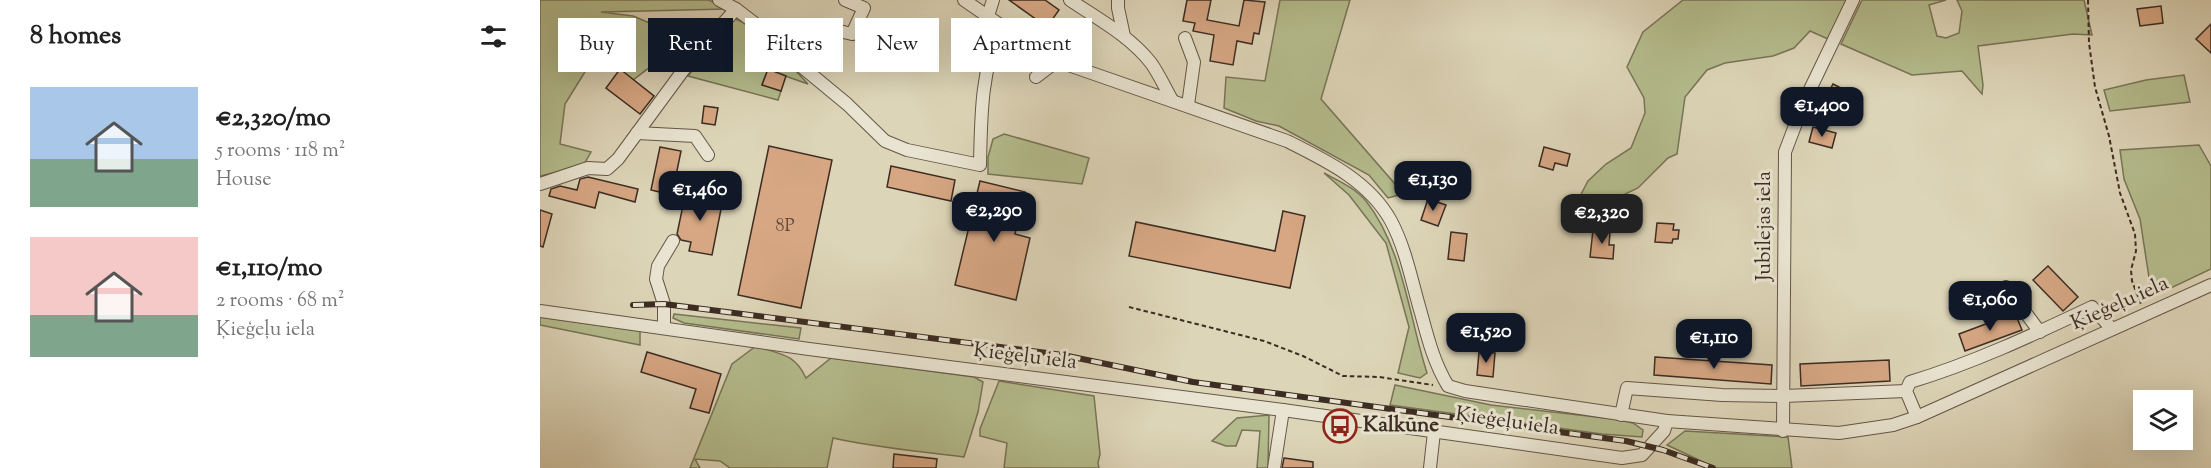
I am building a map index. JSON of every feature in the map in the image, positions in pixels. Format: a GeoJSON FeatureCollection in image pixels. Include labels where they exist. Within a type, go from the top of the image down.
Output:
{"type":"FeatureCollection","features":[{"type":"Feature","properties":{"kind":"street"},"geometry":{"type":"LineString","coordinates":[[719,0],[734,5],[749,18]]}},
{"type":"Feature","properties":{"kind":"street"},"geometry":{"type":"LineString","coordinates":[[843,32],[852,34],[864,8],[845,0]]}},
{"type":"Feature","properties":{"kind":"street"},"geometry":{"type":"LineString","coordinates":[[964,0],[991,18]]}},
{"type":"Feature","properties":{"kind":"street"},"geometry":{"type":"LineString","coordinates":[[988,16],[993,0]]}},
{"type":"Feature","properties":{"kind":"street"},"geometry":{"type":"LineString","coordinates":[[1070,0],[1124,36],[1151,64],[1172,100]]}},
{"type":"Feature","properties":{"kind":"street"},"geometry":{"type":"LineString","coordinates":[[1118,0],[1124,36]]}},
{"type":"Feature","properties":{"kind":"street","name":"Jubilejas iela"},"geometry":{"type":"LineString","coordinates":[[1783,431],[1785,152],[1804,102],[1853,0]]}},
{"type":"Feature","properties":{"kind":"street"},"geometry":{"type":"LineString","coordinates":[[540,184],[588,168],[607,169],[618,159],[734,5]]}},
{"type":"Feature","properties":{"kind":"street"},"geometry":{"type":"LineString","coordinates":[[1185,38],[1194,62],[1188,105]]}},
{"type":"Feature","properties":{"kind":"street"},"geometry":{"type":"LineString","coordinates":[[810,72],[885,141],[907,150],[980,165],[981,111],[985,72]]}},
{"type":"Feature","properties":{"kind":"street"},"geometry":{"type":"LineString","coordinates":[[1036,77],[1043,72]]}},
{"type":"Feature","properties":{"kind":"street"},"geometry":{"type":"LineString","coordinates":[[1089,72],[1287,141],[1352,177],[1372,195],[1391,220],[1400,241],[1436,367],[1448,386],[1465,392],[1667,421]]}},
{"type":"Feature","properties":{"kind":"street"},"geometry":{"type":"LineString","coordinates":[[637,133],[695,136],[708,155]]}},
{"type":"Feature","properties":{"kind":"street"},"geometry":{"type":"LineString","coordinates":[[664,328],[664,304],[656,279],[658,266],[673,241]]}},
{"type":"Feature","properties":{"kind":"street","name":"Ķieģeļu iela"},"geometry":{"type":"LineString","coordinates":[[540,310],[809,349],[1283,410],[1622,458],[1642,455],[1664,431],[1667,421],[1783,431],[1839,433],[1893,425],[1917,417],[2211,285]]}},
{"type":"Feature","properties":{"kind":"street"},"geometry":{"type":"LineString","coordinates":[[2006,287],[2040,332]]}},
{"type":"Feature","properties":{"kind":"street"},"geometry":{"type":"LineString","coordinates":[[1917,417],[1906,392],[1910,382],[2040,332],[2092,307],[2112,329]]}},
{"type":"Feature","properties":{"kind":"street"},"geometry":{"type":"LineString","coordinates":[[1621,415],[1627,388],[1722,395],[1784,396],[1906,392]]}},
{"type":"Feature","properties":{"kind":"street"},"geometry":{"type":"LineString","coordinates":[[1274,468],[1283,410]]}},
{"type":"Feature","properties":{"kind":"street"},"geometry":{"type":"LineString","coordinates":[[1430,468],[1434,432]]}},
{"type":"Feature","properties":{"kind":"path"},"geometry":{"type":"LineString","coordinates":[[2088,0],[2089,43],[2095,87],[2109,136],[2120,193],[2135,234],[2136,251],[2131,270],[2132,280],[2144,314]]}},
{"type":"Feature","properties":{"kind":"path"},"geometry":{"type":"LineString","coordinates":[[1129,307],[1264,341],[1303,356],[1343,376],[1379,377],[1448,386]]}},
{"type":"Feature","properties":{"kind":"green space"},"geometry":{"type":"Polygon","coordinates":[[[540,0],[709,0],[727,9],[601,12],[633,16],[648,22],[648,69],[633,80],[622,72],[636,72],[636,18],[558,18],[558,72],[585,72],[565,104],[560,144],[591,152],[583,166],[540,176],[540,0]]]}},
{"type":"Feature","properties":{"kind":"green space"},"geometry":{"type":"Polygon","coordinates":[[[1280,0],[1350,0],[1321,99],[1395,184],[1399,195],[1388,198],[1369,175],[1279,126],[1256,121],[1224,108],[1226,77],[1265,81],[1280,0]]]}},
{"type":"Feature","properties":{"kind":"green space"},"geometry":{"type":"Polygon","coordinates":[[[1683,0],[1848,0],[1828,39],[1810,31],[1794,48],[1773,56],[1725,63],[1707,70],[1685,97],[1677,154],[1668,158],[1638,188],[1573,219],[1577,202],[1588,181],[1606,164],[1631,148],[1645,113],[1644,98],[1627,67],[1643,32],[1683,0]]]}},
{"type":"Feature","properties":{"kind":"green space"},"geometry":{"type":"Polygon","coordinates":[[[1862,0],[1946,0],[1929,5],[1937,36],[1946,38],[1959,33],[1962,11],[1957,0],[2084,0],[2092,35],[2073,34],[1978,46],[1982,94],[1962,71],[1912,75],[1841,44],[1862,0]]]}},
{"type":"Feature","properties":{"kind":"green space"},"geometry":{"type":"Polygon","coordinates":[[[733,19],[745,24],[745,72],[767,72],[762,84],[781,91],[778,100],[688,76],[691,72],[733,72],[733,19]]]}},
{"type":"Feature","properties":{"kind":"green space"},"geometry":{"type":"Polygon","coordinates":[[[774,72],[796,72],[808,84],[774,72]]]}},
{"type":"Feature","properties":{"kind":"green space"},"geometry":{"type":"Polygon","coordinates":[[[2184,75],[2190,102],[2110,111],[2104,90],[2146,80],[2184,75]]]}},
{"type":"Feature","properties":{"kind":"green space"},"geometry":{"type":"Polygon","coordinates":[[[1004,134],[1089,158],[1082,184],[988,174],[988,157],[993,139],[1004,134]]]}},
{"type":"Feature","properties":{"kind":"green space"},"geometry":{"type":"Polygon","coordinates":[[[2199,145],[2211,166],[2211,269],[2152,297],[2140,219],[2124,179],[2120,150],[2199,145]]]}},
{"type":"Feature","properties":{"kind":"green space"},"geometry":{"type":"Polygon","coordinates":[[[1324,173],[1362,196],[1379,220],[1389,240],[1404,284],[1427,373],[1420,378],[1398,373],[1409,327],[1386,243],[1349,195],[1324,173]]]}},
{"type":"Feature","properties":{"kind":"green space"},"geometry":{"type":"Polygon","coordinates":[[[674,314],[801,328],[799,339],[684,323],[673,318],[674,314]]]}},
{"type":"Feature","properties":{"kind":"green space"},"geometry":{"type":"Polygon","coordinates":[[[540,317],[640,331],[640,345],[540,325],[540,317]]]}},
{"type":"Feature","properties":{"kind":"green space"},"geometry":{"type":"Polygon","coordinates":[[[756,346],[791,359],[806,378],[831,358],[974,377],[983,382],[978,412],[964,457],[882,447],[833,438],[827,468],[730,468],[720,461],[695,459],[700,468],[690,468],[732,364],[756,346]]]}},
{"type":"Feature","properties":{"kind":"green space"},"geometry":{"type":"Polygon","coordinates":[[[999,381],[1094,396],[1100,454],[1099,468],[1004,468],[1007,443],[980,436],[980,429],[999,381]]]}},
{"type":"Feature","properties":{"kind":"green space"},"geometry":{"type":"Polygon","coordinates":[[[1395,385],[1491,405],[1633,423],[1643,430],[1642,437],[1602,434],[1390,405],[1395,385]]]}},
{"type":"Feature","properties":{"kind":"green space"},"geometry":{"type":"Polygon","coordinates":[[[1269,415],[1268,468],[1257,468],[1260,431],[1242,430],[1236,446],[1226,446],[1212,441],[1237,418],[1269,415]]]}},
{"type":"Feature","properties":{"kind":"green space"},"geometry":{"type":"Polygon","coordinates":[[[1685,431],[1788,437],[1792,468],[1716,468],[1667,445],[1685,431]]]}},
{"type":"Feature","properties":{"kind":"building"},"geometry":{"type":"Polygon","coordinates":[[[1009,0],[1045,0],[1059,10],[1053,18],[1034,18],[1009,0]]]}},
{"type":"Feature","properties":{"kind":"building"},"geometry":{"type":"Polygon","coordinates":[[[1187,0],[1211,0],[1207,20],[1239,26],[1244,0],[1265,2],[1259,34],[1254,33],[1252,44],[1237,41],[1233,65],[1210,61],[1214,35],[1193,31],[1195,23],[1183,21],[1187,0]]]}},
{"type":"Feature","properties":{"kind":"building"},"geometry":{"type":"Polygon","coordinates":[[[2161,6],[2163,23],[2140,26],[2137,9],[2161,6]]]}},
{"type":"Feature","properties":{"kind":"building"},"geometry":{"type":"Polygon","coordinates":[[[2211,24],[2211,53],[2196,39],[2211,24]]]}},
{"type":"Feature","properties":{"kind":"building"},"geometry":{"type":"Polygon","coordinates":[[[618,72],[624,72],[654,96],[640,114],[606,88],[618,72]]]}},
{"type":"Feature","properties":{"kind":"building"},"geometry":{"type":"Polygon","coordinates":[[[767,72],[776,72],[786,76],[781,91],[762,85],[767,72]]]}},
{"type":"Feature","properties":{"kind":"building"},"geometry":{"type":"Polygon","coordinates":[[[1833,84],[1855,95],[1847,110],[1825,99],[1833,84]]]}},
{"type":"Feature","properties":{"kind":"building"},"geometry":{"type":"Polygon","coordinates":[[[704,106],[718,108],[715,125],[702,123],[704,106]]]}},
{"type":"Feature","properties":{"kind":"building"},"geometry":{"type":"Polygon","coordinates":[[[1813,127],[1836,133],[1832,148],[1809,142],[1813,127]]]}},
{"type":"Feature","properties":{"kind":"building"},"geometry":{"type":"Polygon","coordinates":[[[769,146],[832,160],[801,308],[738,295],[769,146]]]}},
{"type":"Feature","properties":{"kind":"building"},"geometry":{"type":"Polygon","coordinates":[[[660,147],[681,151],[672,195],[651,190],[660,147]]]}},
{"type":"Feature","properties":{"kind":"building"},"geometry":{"type":"Polygon","coordinates":[[[1544,147],[1570,154],[1567,166],[1555,163],[1553,170],[1539,166],[1544,147]]]}},
{"type":"Feature","properties":{"kind":"building"},"geometry":{"type":"Polygon","coordinates":[[[891,166],[955,180],[951,201],[887,187],[891,166]]]}},
{"type":"Feature","properties":{"kind":"building"},"geometry":{"type":"Polygon","coordinates":[[[588,177],[638,189],[635,202],[599,192],[595,208],[549,196],[551,189],[560,186],[577,190],[580,179],[588,177]]]}},
{"type":"Feature","properties":{"kind":"building"},"geometry":{"type":"Polygon","coordinates":[[[980,181],[1025,192],[1015,234],[1030,238],[1016,300],[955,285],[980,181]]]}},
{"type":"Feature","properties":{"kind":"building"},"geometry":{"type":"Polygon","coordinates":[[[686,191],[723,199],[712,255],[689,251],[691,242],[681,240],[677,234],[686,191]]]}},
{"type":"Feature","properties":{"kind":"building"},"geometry":{"type":"Polygon","coordinates":[[[1428,199],[1446,205],[1438,226],[1421,220],[1428,199]]]}},
{"type":"Feature","properties":{"kind":"building"},"geometry":{"type":"Polygon","coordinates":[[[1613,201],[1627,203],[1625,216],[1611,213],[1613,201]]]}},
{"type":"Feature","properties":{"kind":"building"},"geometry":{"type":"Polygon","coordinates":[[[540,210],[552,214],[543,247],[540,246],[540,210]]]}},
{"type":"Feature","properties":{"kind":"building"},"geometry":{"type":"Polygon","coordinates":[[[1283,211],[1305,216],[1290,288],[1129,256],[1136,222],[1275,251],[1283,211]]]}},
{"type":"Feature","properties":{"kind":"building"},"geometry":{"type":"Polygon","coordinates":[[[1657,223],[1674,224],[1673,230],[1679,230],[1678,239],[1673,239],[1672,243],[1655,242],[1657,223]]]}},
{"type":"Feature","properties":{"kind":"building"},"geometry":{"type":"Polygon","coordinates":[[[1593,230],[1610,232],[1609,245],[1614,245],[1613,259],[1590,257],[1593,230]]]}},
{"type":"Feature","properties":{"kind":"building"},"geometry":{"type":"Polygon","coordinates":[[[1451,232],[1467,234],[1464,261],[1448,259],[1451,232]]]}},
{"type":"Feature","properties":{"kind":"building"},"geometry":{"type":"Polygon","coordinates":[[[2048,266],[2078,297],[2063,311],[2033,280],[2048,266]]]}},
{"type":"Feature","properties":{"kind":"building"},"geometry":{"type":"Polygon","coordinates":[[[2015,313],[2022,330],[1965,351],[1959,334],[2015,313]]]}},
{"type":"Feature","properties":{"kind":"building"},"geometry":{"type":"Polygon","coordinates":[[[647,352],[721,374],[709,413],[690,408],[696,389],[641,372],[647,352]]]}},
{"type":"Feature","properties":{"kind":"building"},"geometry":{"type":"Polygon","coordinates":[[[1479,352],[1495,353],[1493,377],[1477,375],[1479,352]]]}},
{"type":"Feature","properties":{"kind":"building"},"geometry":{"type":"Polygon","coordinates":[[[1655,357],[1772,365],[1771,384],[1654,375],[1655,357]]]}},
{"type":"Feature","properties":{"kind":"building"},"geometry":{"type":"Polygon","coordinates":[[[1889,360],[1890,381],[1801,386],[1800,364],[1889,360]]]}},
{"type":"Feature","properties":{"kind":"building"},"geometry":{"type":"Polygon","coordinates":[[[894,454],[937,459],[936,468],[893,468],[894,454]]]}},
{"type":"Feature","properties":{"kind":"building"},"geometry":{"type":"Polygon","coordinates":[[[1284,458],[1313,462],[1313,468],[1282,468],[1284,458]]]}},
{"type":"Feature","properties":{"kind":"railway"},"geometry":{"type":"LineString","coordinates":[[633,305],[664,304],[1063,355],[1193,382],[1626,441],[1663,450],[1713,468]]}},
{"type":"Feature","properties":{"kind":"place","name":"Kalkūne"},"geometry":{"type":"Point","coordinates":[1340,426]}}]}
